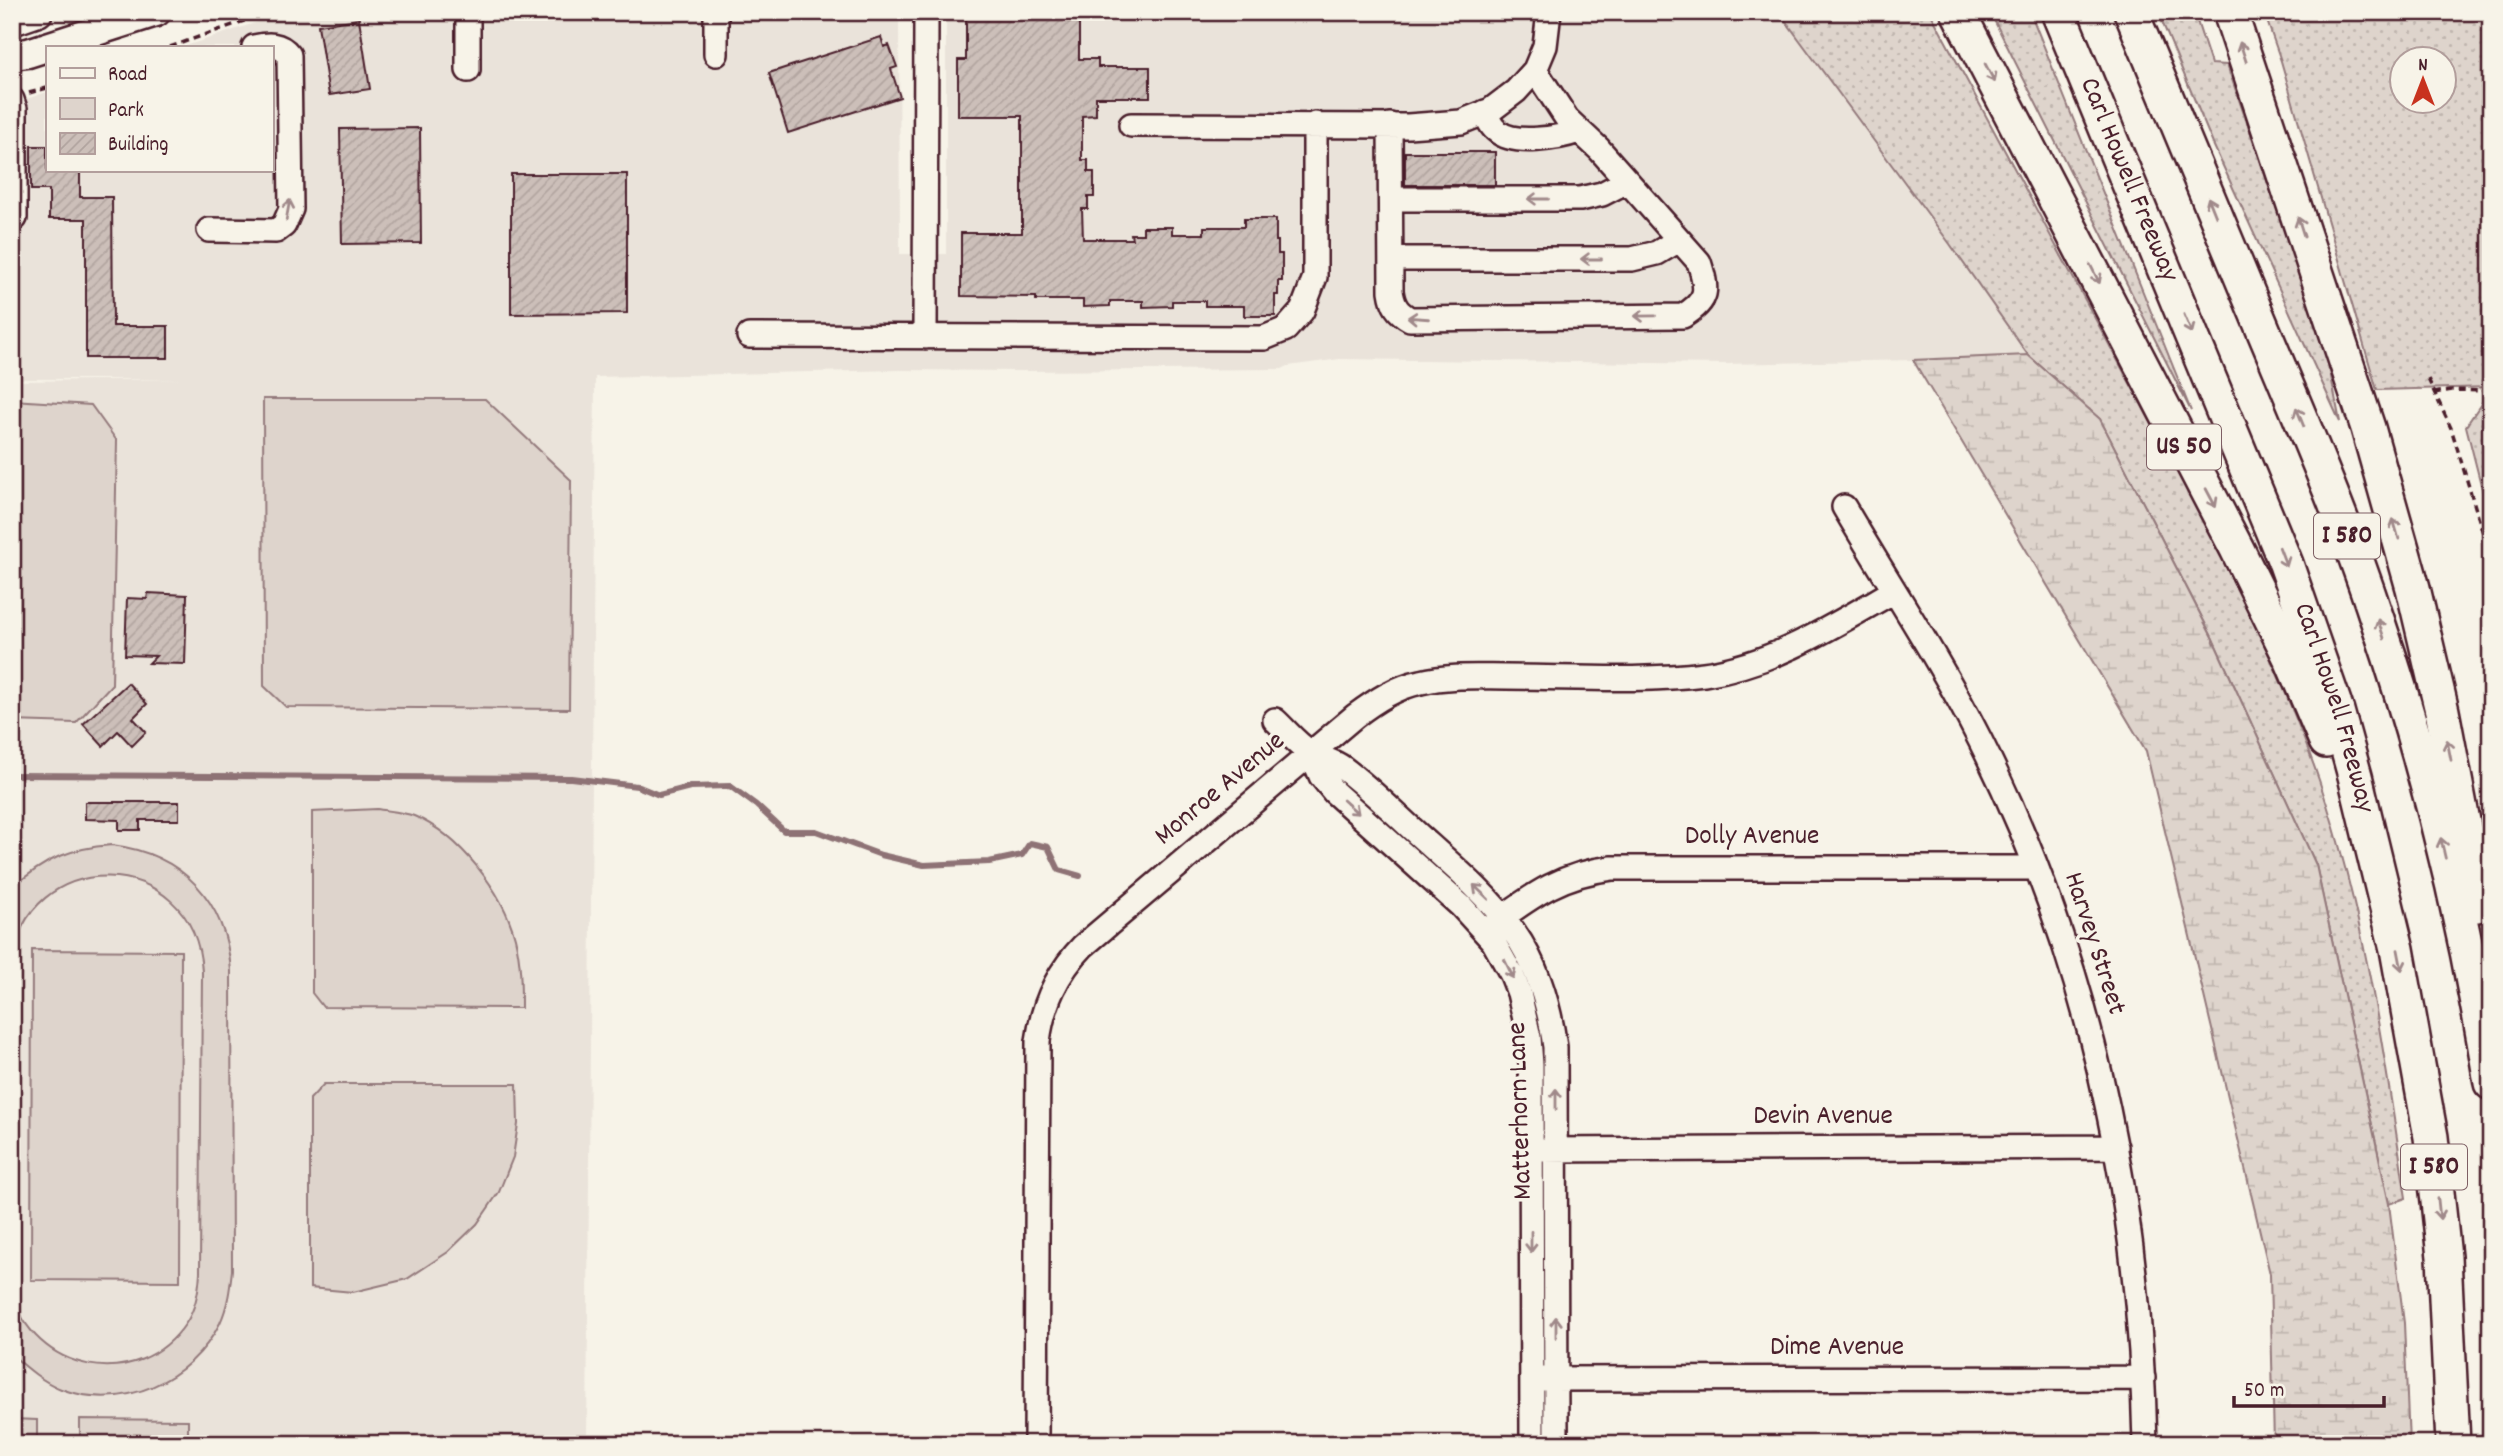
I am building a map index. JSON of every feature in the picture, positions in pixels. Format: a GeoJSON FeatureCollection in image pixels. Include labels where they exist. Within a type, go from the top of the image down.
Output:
{"type":"FeatureCollection","features":[{"type":"Feature","properties":{"kind":"highway","name":"US 50"},"geometry":{"type":"LineString","coordinates":[[1958,12],[2279,634],[2328,744],[2385,894]]}},
{"type":"Feature","properties":{"kind":"highway","name":"Carl Howell Freeway"},"geometry":{"type":"LineString","coordinates":[[2059,12],[2286,564],[2337,711],[2385,894],[2421,1072],[2444,1256],[2453,1444]]}},
{"type":"Feature","properties":{"kind":"highway","name":"I 580"},"geometry":{"type":"LineString","coordinates":[[2132,12],[2300,417],[2377,618],[2437,820],[2466,945],[2491,1083]]}},
{"type":"Feature","properties":{"kind":"highway"},"geometry":{"type":"LineString","coordinates":[[2230,12],[2368,428],[2413,588],[2442,711],[2466,837],[2491,1011]]}},
{"type":"Feature","properties":{"kind":"main road"},"geometry":{"type":"LineString","coordinates":[[12,21],[38,12]]}},
{"type":"Feature","properties":{"kind":"main road"},"geometry":{"type":"LineString","coordinates":[[51,46],[156,12]]}},
{"type":"Feature","properties":{"kind":"main road"},"geometry":{"type":"LineString","coordinates":[[12,55],[46,48]]}},
{"type":"Feature","properties":{"kind":"street"},"geometry":{"type":"LineString","coordinates":[[468,12],[468,70]]}},
{"type":"Feature","properties":{"kind":"street"},"geometry":{"type":"LineString","coordinates":[[716,12],[716,54]]}},
{"type":"Feature","properties":{"kind":"street"},"geometry":{"type":"LineString","coordinates":[[925,337],[926,12]]}},
{"type":"Feature","properties":{"kind":"street"},"geometry":{"type":"LineString","coordinates":[[1131,124],[1391,125],[1461,122],[1485,113],[1516,91],[1535,70],[1545,46],[1549,12]]}},
{"type":"Feature","properties":{"kind":"street"},"geometry":{"type":"LineString","coordinates":[[209,230],[276,231],[284,225],[291,209],[289,55],[283,48],[275,45],[264,46]]}},
{"type":"Feature","properties":{"kind":"street"},"geometry":{"type":"LineString","coordinates":[[1391,125],[1391,259],[1393,303],[1398,313],[1410,319],[1682,316],[1697,307],[1705,296],[1705,279],[1699,262],[1598,149],[1567,120],[1535,70]]}},
{"type":"Feature","properties":{"kind":"street"},"geometry":{"type":"LineString","coordinates":[[12,100],[15,109],[15,218]]}},
{"type":"Feature","properties":{"kind":"street"},"geometry":{"type":"LineString","coordinates":[[1485,113],[1495,130],[1509,139],[1558,138],[1579,131]]}},
{"type":"Feature","properties":{"kind":"street"},"geometry":{"type":"LineString","coordinates":[[748,336],[1264,338],[1286,329],[1302,311],[1315,277],[1315,124]]}},
{"type":"Feature","properties":{"kind":"street"},"geometry":{"type":"LineString","coordinates":[[1391,199],[1580,199],[1602,194],[1627,181]]}},
{"type":"Feature","properties":{"kind":"street"},"geometry":{"type":"LineString","coordinates":[[1391,259],[1632,259],[1657,253],[1679,240]]}},
{"type":"Feature","properties":{"kind":"street","name":"Harvey Street"},"geometry":{"type":"LineString","coordinates":[[1844,507],[1955,692],[1980,740],[2059,926],[2085,1008],[2116,1147],[2136,1283],[2146,1444]]}},
{"type":"Feature","properties":{"kind":"street","name":"Monroe Avenue"},"geometry":{"type":"LineString","coordinates":[[1036,1444],[1038,1041],[1044,1009],[1051,991],[1059,975],[1083,946],[1311,753],[1385,695],[1419,682],[1455,677],[1681,676],[1727,670],[1751,664],[1796,646],[1894,592]]}},
{"type":"Feature","properties":{"kind":"street","name":"Matterhorn Lane"},"geometry":{"type":"LineString","coordinates":[[1275,720],[1311,753],[1333,761],[1350,774],[1479,889],[1504,916],[1534,965],[1549,1012],[1555,1047],[1556,1444]]}},
{"type":"Feature","properties":{"kind":"street","name":"Matterhorn Lane"},"geometry":{"type":"LineString","coordinates":[[1311,753],[1321,776],[1334,792],[1485,930],[1512,975],[1524,1012],[1531,1064],[1532,1444]]}},
{"type":"Feature","properties":{"kind":"street","name":"Dolly Avenue"},"geometry":{"type":"LineString","coordinates":[[1485,930],[1528,898],[1556,882],[1584,872],[1612,868],[2036,868]]}},
{"type":"Feature","properties":{"kind":"street","name":"Devin Avenue"},"geometry":{"type":"LineString","coordinates":[[1531,1150],[2116,1147]]}},
{"type":"Feature","properties":{"kind":"street","name":"Dime Avenue"},"geometry":{"type":"LineString","coordinates":[[1532,1380],[2143,1378]]}},
{"type":"Feature","properties":{"kind":"path"},"geometry":{"type":"LineString","coordinates":[[173,46],[247,20],[258,12]]}},
{"type":"Feature","properties":{"kind":"path"},"geometry":{"type":"LineString","coordinates":[[2428,379],[2451,428],[2491,559]]}},
{"type":"Feature","properties":{"kind":"path"},"geometry":{"type":"LineString","coordinates":[[2434,393],[2491,391]]}},
{"type":"Feature","properties":{"kind":"shaded area"},"geometry":{"type":"Polygon","coordinates":[[[275,12],[899,12],[900,254],[946,254],[946,12],[1779,12],[2028,355],[1725,364],[1340,359],[1282,369],[900,370],[595,377],[587,1444],[12,1444],[12,381],[182,379],[12,379],[12,104],[46,92],[46,172],[273,172],[273,46],[186,46],[267,19],[275,12]]]}},
{"type":"Feature","properties":{"kind":"green space"},"geometry":{"type":"Polygon","coordinates":[[[1779,12],[1930,12],[2188,493],[2281,682],[2319,780],[2335,831],[2372,988],[2406,1198],[2389,1204],[2316,865],[2212,637],[2100,419],[2028,355],[1779,12]]]}},
{"type":"Feature","properties":{"kind":"green space"},"geometry":{"type":"Polygon","coordinates":[[[1990,12],[2030,12],[2191,411],[1990,12]]]}},
{"type":"Feature","properties":{"kind":"green space"},"geometry":{"type":"Polygon","coordinates":[[[2158,12],[2194,12],[2211,64],[2227,65],[2326,351],[2340,422],[2213,144],[2158,12]]]}},
{"type":"Feature","properties":{"kind":"green space"},"geometry":{"type":"Polygon","coordinates":[[[2264,12],[2491,12],[2491,387],[2377,390],[2281,61],[2264,12]]]}},
{"type":"Feature","properties":{"kind":"green space"},"geometry":{"type":"Polygon","coordinates":[[[2028,355],[2100,419],[2212,637],[2316,865],[2389,1204],[2404,1323],[2409,1444],[2274,1444],[2270,1274],[2146,751],[1913,360],[2028,355]]]}},
{"type":"Feature","properties":{"kind":"green space"},"geometry":{"type":"Polygon","coordinates":[[[263,399],[485,399],[571,480],[569,709],[286,707],[264,686],[263,399]]]}},
{"type":"Feature","properties":{"kind":"green space"},"geometry":{"type":"Polygon","coordinates":[[[12,400],[91,405],[117,441],[112,684],[76,723],[12,721],[12,400]]]}},
{"type":"Feature","properties":{"kind":"green space"},"geometry":{"type":"Polygon","coordinates":[[[2483,401],[2491,401],[2491,524],[2466,426],[2483,401]]]}},
{"type":"Feature","properties":{"kind":"green space"},"geometry":{"type":"Polygon","coordinates":[[[377,809],[414,816],[431,825],[463,851],[490,884],[501,902],[515,938],[520,964],[521,1008],[323,1007],[312,993],[312,812],[377,809]]]}},
{"type":"Feature","properties":{"kind":"green space"},"geometry":{"type":"Polygon","coordinates":[[[112,845],[137,850],[180,870],[210,903],[227,946],[231,971],[232,1270],[227,1304],[220,1323],[192,1361],[153,1386],[131,1394],[108,1397],[84,1395],[54,1386],[12,1355],[12,1291],[23,1319],[41,1341],[63,1356],[88,1364],[115,1366],[142,1359],[166,1345],[186,1323],[196,1299],[200,1272],[202,971],[192,930],[171,901],[142,883],[108,876],[75,881],[45,898],[23,926],[12,965],[12,888],[36,869],[58,857],[83,849],[112,845]]]}},
{"type":"Feature","properties":{"kind":"green space"},"geometry":{"type":"Polygon","coordinates":[[[32,950],[181,951],[180,1281],[31,1280],[32,950]]]}},
{"type":"Feature","properties":{"kind":"green space"},"geometry":{"type":"Polygon","coordinates":[[[324,1084],[517,1084],[518,1124],[513,1157],[499,1192],[477,1224],[448,1252],[407,1279],[353,1292],[310,1288],[310,1099],[324,1084]]]}},
{"type":"Feature","properties":{"kind":"green space"},"geometry":{"type":"Polygon","coordinates":[[[12,1419],[37,1420],[37,1444],[12,1444],[12,1419]]]}},
{"type":"Feature","properties":{"kind":"green space"},"geometry":{"type":"Polygon","coordinates":[[[80,1419],[188,1420],[188,1444],[80,1444],[80,1419]]]}},
{"type":"Feature","properties":{"kind":"building"},"geometry":{"type":"Polygon","coordinates":[[[966,12],[1079,12],[1079,59],[1098,59],[1098,67],[1150,67],[1150,97],[1096,97],[1096,115],[1082,116],[1082,160],[1088,160],[1088,172],[1094,172],[1094,197],[1088,197],[1088,209],[1082,209],[1083,239],[1132,239],[1131,234],[1143,234],[1143,227],[1172,227],[1172,234],[1204,234],[1204,227],[1244,227],[1244,219],[1276,219],[1278,254],[1282,254],[1282,281],[1278,281],[1278,295],[1275,295],[1275,316],[1244,316],[1244,306],[1205,306],[1205,301],[1172,301],[1172,306],[1143,307],[1143,301],[1110,301],[1110,306],[1083,307],[1083,300],[961,296],[961,233],[1022,233],[1022,116],[958,116],[958,60],[966,60],[966,12]]]}},
{"type":"Feature","properties":{"kind":"building"},"geometry":{"type":"Polygon","coordinates":[[[359,19],[370,89],[329,95],[318,25],[359,19]]]}},
{"type":"Feature","properties":{"kind":"building"},"geometry":{"type":"Polygon","coordinates":[[[881,37],[884,47],[889,45],[897,67],[891,69],[900,97],[788,133],[769,73],[881,37]]]}},
{"type":"Feature","properties":{"kind":"building"},"geometry":{"type":"Polygon","coordinates":[[[420,128],[421,243],[342,244],[340,129],[420,128]]]}},
{"type":"Feature","properties":{"kind":"building"},"geometry":{"type":"Polygon","coordinates":[[[31,146],[46,146],[46,172],[80,172],[80,197],[112,197],[113,326],[168,326],[168,358],[86,358],[86,219],[49,219],[49,190],[31,190],[31,146]]]}},
{"type":"Feature","properties":{"kind":"building"},"geometry":{"type":"Polygon","coordinates":[[[1405,152],[1495,152],[1495,185],[1405,185],[1405,152]]]}},
{"type":"Feature","properties":{"kind":"building"},"geometry":{"type":"Polygon","coordinates":[[[511,174],[627,174],[627,313],[511,314],[511,174]]]}},
{"type":"Feature","properties":{"kind":"building"},"geometry":{"type":"Polygon","coordinates":[[[148,593],[187,595],[185,664],[149,663],[156,656],[125,655],[127,598],[147,599],[148,593]]]}},
{"type":"Feature","properties":{"kind":"building"},"geometry":{"type":"Polygon","coordinates":[[[128,683],[147,704],[133,718],[146,732],[132,746],[118,731],[103,746],[83,724],[128,683]]]}},
{"type":"Feature","properties":{"kind":"building"},"geometry":{"type":"Polygon","coordinates":[[[85,802],[179,802],[179,820],[140,820],[140,830],[119,830],[119,820],[85,819],[85,802]]]}},
{"type":"Feature","properties":{"kind":"waterway"},"geometry":{"type":"LineString","coordinates":[[12,775],[571,778],[637,786],[659,795],[690,787],[730,786],[784,831],[816,831],[881,855],[924,865],[989,862],[1022,855],[1030,843],[1048,847],[1059,870],[1080,876]]}}]}
